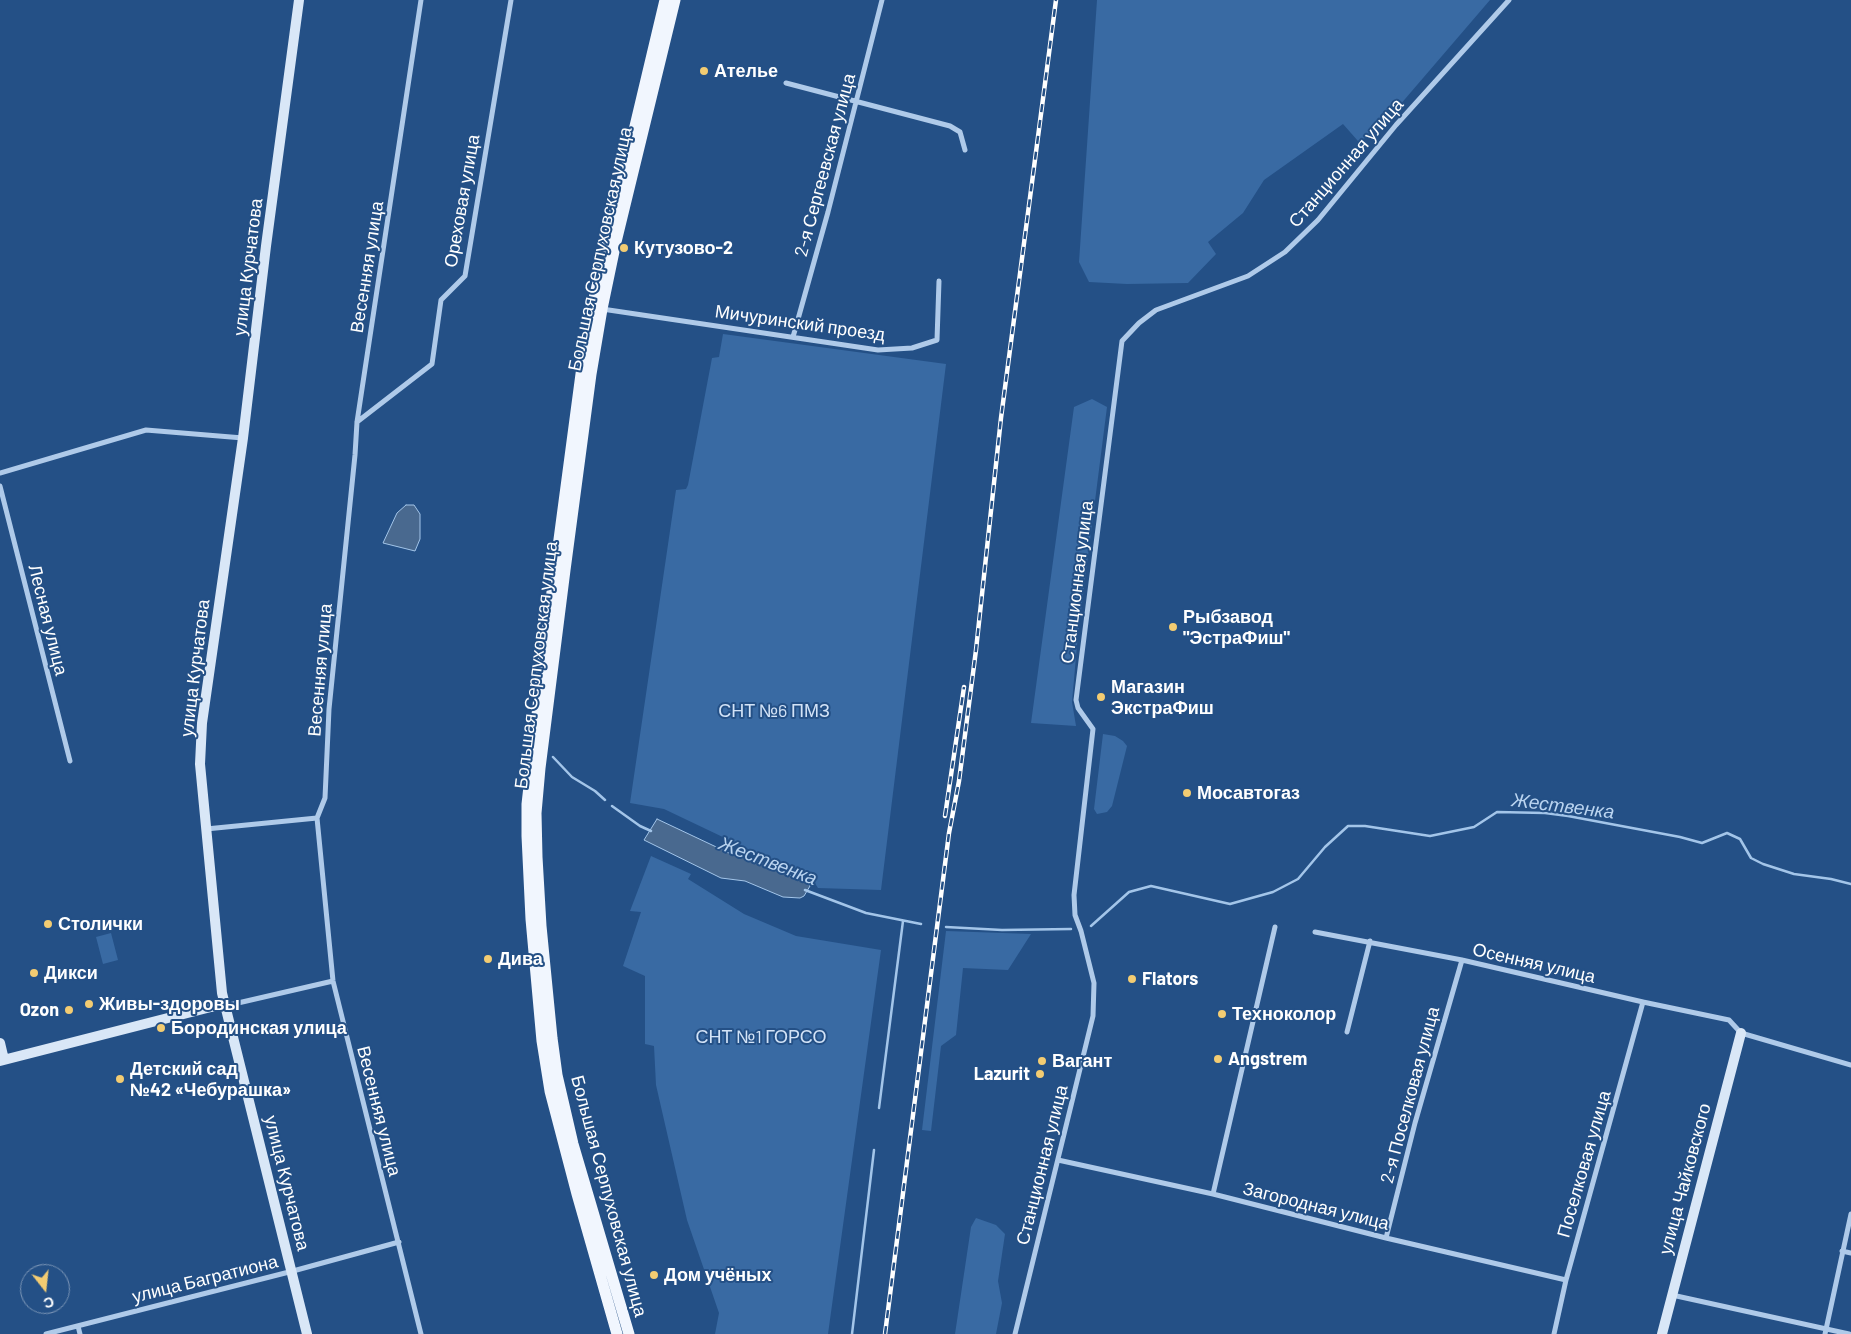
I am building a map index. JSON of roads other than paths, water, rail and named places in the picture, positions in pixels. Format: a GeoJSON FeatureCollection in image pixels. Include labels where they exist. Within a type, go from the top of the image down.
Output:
{"type":"FeatureCollection","features":[{"type":"Feature","properties":{"kind":"main road","name":"Большая Серпуховская улица"},"geometry":{"type":"LineString","coordinates":[[617,1334],[550,1091],[542,1040],[531,919],[527,804],[544,652],[583,359],[592,307],[665,0]]}},
{"type":"Feature","properties":{"kind":"main road","name":"Большая Серпуховская улица"},"geometry":{"type":"LineString","coordinates":[[629,1334],[573,1144],[557,1075],[542,936],[536,813],[540,768],[590,383],[602,309],[616,242],[675,0]]}},
{"type":"Feature","properties":{"kind":"street","name":"улица Курчатова"},"geometry":{"type":"LineString","coordinates":[[299,0],[266,246],[243,438],[202,724],[200,764],[217,953],[225,1006],[307,1334]]}},
{"type":"Feature","properties":{"kind":"street","name":"Весенняя улица"},"geometry":{"type":"LineString","coordinates":[[422,0],[357,422],[329,709],[325,798],[317,818],[333,981],[422,1334]]}},
{"type":"Feature","properties":{"kind":"street","name":"Ореховая улица"},"geometry":{"type":"LineString","coordinates":[[357,422],[432,364],[440,300],[464,276],[511,0]]}},
{"type":"Feature","properties":{"kind":"street","name":"2-я Сергеевская улица"},"geometry":{"type":"LineString","coordinates":[[793,337],[828,212],[882,0]]}},
{"type":"Feature","properties":{"kind":"street","name":"Станционная улица"},"geometry":{"type":"LineString","coordinates":[[1015,1334],[1093,1016],[1094,984],[1081,931],[1074,915],[1074,895],[1094,729],[1078,708],[1076,700],[1122,341],[1139,322],[1156,310],[1248,276],[1284,252],[1318,220],[1396,125],[1509,0]]}},
{"type":"Feature","properties":{"kind":"street"},"geometry":{"type":"LineString","coordinates":[[786,83],[950,126],[960,132],[965,150]]}},
{"type":"Feature","properties":{"kind":"street","name":"Мичуринский проезд"},"geometry":{"type":"LineString","coordinates":[[602,309],[878,350],[912,348],[937,340],[939,282]]}},
{"type":"Feature","properties":{"kind":"street"},"geometry":{"type":"LineString","coordinates":[[0,473],[146,430],[243,438]]}},
{"type":"Feature","properties":{"kind":"street","name":"Лесная улица"},"geometry":{"type":"LineString","coordinates":[[0,486],[70,762]]}},
{"type":"Feature","properties":{"kind":"street"},"geometry":{"type":"LineString","coordinates":[[206,829],[317,818]]}},
{"type":"Feature","properties":{"kind":"street"},"geometry":{"type":"LineString","coordinates":[[1213,1194],[1275,926]]}},
{"type":"Feature","properties":{"kind":"street","name":"Осенняя улица"},"geometry":{"type":"LineString","coordinates":[[1315,932],[1462,960],[1729,1020],[1741,1033]]}},
{"type":"Feature","properties":{"kind":"street"},"geometry":{"type":"LineString","coordinates":[[1347,1032],[1370,941]]}},
{"type":"Feature","properties":{"kind":"street","name":"2-я Поселковая улица"},"geometry":{"type":"LineString","coordinates":[[1386,1238],[1415,1123],[1462,960]]}},
{"type":"Feature","properties":{"kind":"street"},"geometry":{"type":"LineString","coordinates":[[0,1043],[2,1061],[211,1007],[225,1006],[333,981]]}},
{"type":"Feature","properties":{"kind":"street","name":"Поселковая улица"},"geometry":{"type":"LineString","coordinates":[[1554,1334],[1566,1280],[1643,1002]]}},
{"type":"Feature","properties":{"kind":"street"},"geometry":{"type":"LineString","coordinates":[[1741,1033],[1851,1064]]}},
{"type":"Feature","properties":{"kind":"street","name":"улица Чайковского"},"geometry":{"type":"LineString","coordinates":[[1662,1334],[1741,1033]]}},
{"type":"Feature","properties":{"kind":"street","name":"Загородная улица"},"geometry":{"type":"LineString","coordinates":[[1058,1160],[1213,1194],[1386,1238],[1566,1280]]}},
{"type":"Feature","properties":{"kind":"street"},"geometry":{"type":"LineString","coordinates":[[1826,1331],[1851,1214]]}},
{"type":"Feature","properties":{"kind":"street","name":"улица Багратиона"},"geometry":{"type":"LineString","coordinates":[[46,1334],[293,1272],[399,1242]]}},
{"type":"Feature","properties":{"kind":"street"},"geometry":{"type":"LineString","coordinates":[[1842,1251],[1851,1253]]}},
{"type":"Feature","properties":{"kind":"street"},"geometry":{"type":"LineString","coordinates":[[1671,1295],[1826,1331],[1849,1334]]}},
{"type":"Feature","properties":{"kind":"street"},"geometry":{"type":"LineString","coordinates":[[78,1326],[80,1334]]}},
{"type":"Feature","properties":{"kind":"waterway","name":"Жественка"},"geometry":{"type":"LineString","coordinates":[[553,757],[572,777],[595,791],[605,800]]}},
{"type":"Feature","properties":{"kind":"waterway","name":"Жественка"},"geometry":{"type":"LineString","coordinates":[[612,806],[640,826],[651,831]]}},
{"type":"Feature","properties":{"kind":"waterway","name":"Жественка"},"geometry":{"type":"LineString","coordinates":[[1091,926],[1129,892],[1151,886],[1230,904],[1273,892],[1298,879],[1325,847],[1348,826],[1365,826],[1430,836],[1474,827],[1497,812],[1545,813],[1568,816],[1680,837],[1702,843],[1727,833],[1740,839],[1751,858],[1763,864],[1794,874],[1851,884]]}},
{"type":"Feature","properties":{"kind":"waterway","name":"Жественка"},"geometry":{"type":"LineString","coordinates":[[805,890],[866,913],[921,924]]}},
{"type":"Feature","properties":{"kind":"waterway"},"geometry":{"type":"LineString","coordinates":[[879,1108],[903,921]]}},
{"type":"Feature","properties":{"kind":"waterway","name":"Жественка"},"geometry":{"type":"LineString","coordinates":[[946,927],[1002,930],[1071,929]]}},
{"type":"Feature","properties":{"kind":"waterway"},"geometry":{"type":"LineString","coordinates":[[852,1334],[874,1150]]}},
{"type":"Feature","properties":{"kind":"railway"},"geometry":{"type":"LineString","coordinates":[[885,1334],[949,833],[959,781],[976,650],[1001,418],[1056,0]]}},
{"type":"Feature","properties":{"kind":"railway"},"geometry":{"type":"LineString","coordinates":[[945,816],[964,687]]}},
{"type":"Feature","properties":{"kind":"place","name":"Ателье"},"geometry":{"type":"Point","coordinates":[704,71]}},
{"type":"Feature","properties":{"kind":"place","name":"Кутузово-2"},"geometry":{"type":"Point","coordinates":[624,248]}},
{"type":"Feature","properties":{"kind":"place","name":"Рыбзавод \"ЭстраФиш\""},"geometry":{"type":"Point","coordinates":[1173,627]}},
{"type":"Feature","properties":{"kind":"place","name":"Магазин ЭкстраФиш"},"geometry":{"type":"Point","coordinates":[1101,697]}},
{"type":"Feature","properties":{"kind":"place","name":"Мосавтогаз"},"geometry":{"type":"Point","coordinates":[1187,793]}},
{"type":"Feature","properties":{"kind":"place","name":"Столички"},"geometry":{"type":"Point","coordinates":[48,924]}},
{"type":"Feature","properties":{"kind":"place","name":"Дива"},"geometry":{"type":"Point","coordinates":[488,959]}},
{"type":"Feature","properties":{"kind":"place","name":"Дикси"},"geometry":{"type":"Point","coordinates":[34,973]}},
{"type":"Feature","properties":{"kind":"place","name":"Flators"},"geometry":{"type":"Point","coordinates":[1132,979]}},
{"type":"Feature","properties":{"kind":"place","name":"Живы-здоровы"},"geometry":{"type":"Point","coordinates":[89,1004]}},
{"type":"Feature","properties":{"kind":"place","name":"Ozon"},"geometry":{"type":"Point","coordinates":[69,1010]}},
{"type":"Feature","properties":{"kind":"place","name":"Техноколор"},"geometry":{"type":"Point","coordinates":[1222,1014]}},
{"type":"Feature","properties":{"kind":"place","name":"Бородинская улица"},"geometry":{"type":"Point","coordinates":[161,1028]}},
{"type":"Feature","properties":{"kind":"place","name":"Angstrem"},"geometry":{"type":"Point","coordinates":[1218,1059]}},
{"type":"Feature","properties":{"kind":"place","name":"Вагант"},"geometry":{"type":"Point","coordinates":[1042,1061]}},
{"type":"Feature","properties":{"kind":"place","name":"Lazurit"},"geometry":{"type":"Point","coordinates":[1040,1074]}},
{"type":"Feature","properties":{"kind":"place","name":"Детский сад №42 «Чебурашка»"},"geometry":{"type":"Point","coordinates":[120,1079]}},
{"type":"Feature","properties":{"kind":"place","name":"Дом учёных"},"geometry":{"type":"Point","coordinates":[654,1275]}},
{"type":"Feature","properties":{"kind":"park label","name":"СНТ №6 ПМЗ"},"geometry":{"type":"Point","coordinates":[774,711]}},
{"type":"Feature","properties":{"kind":"park label","name":"СНТ №1 ГОРСО"},"geometry":{"type":"Point","coordinates":[761,1037]}}]}
